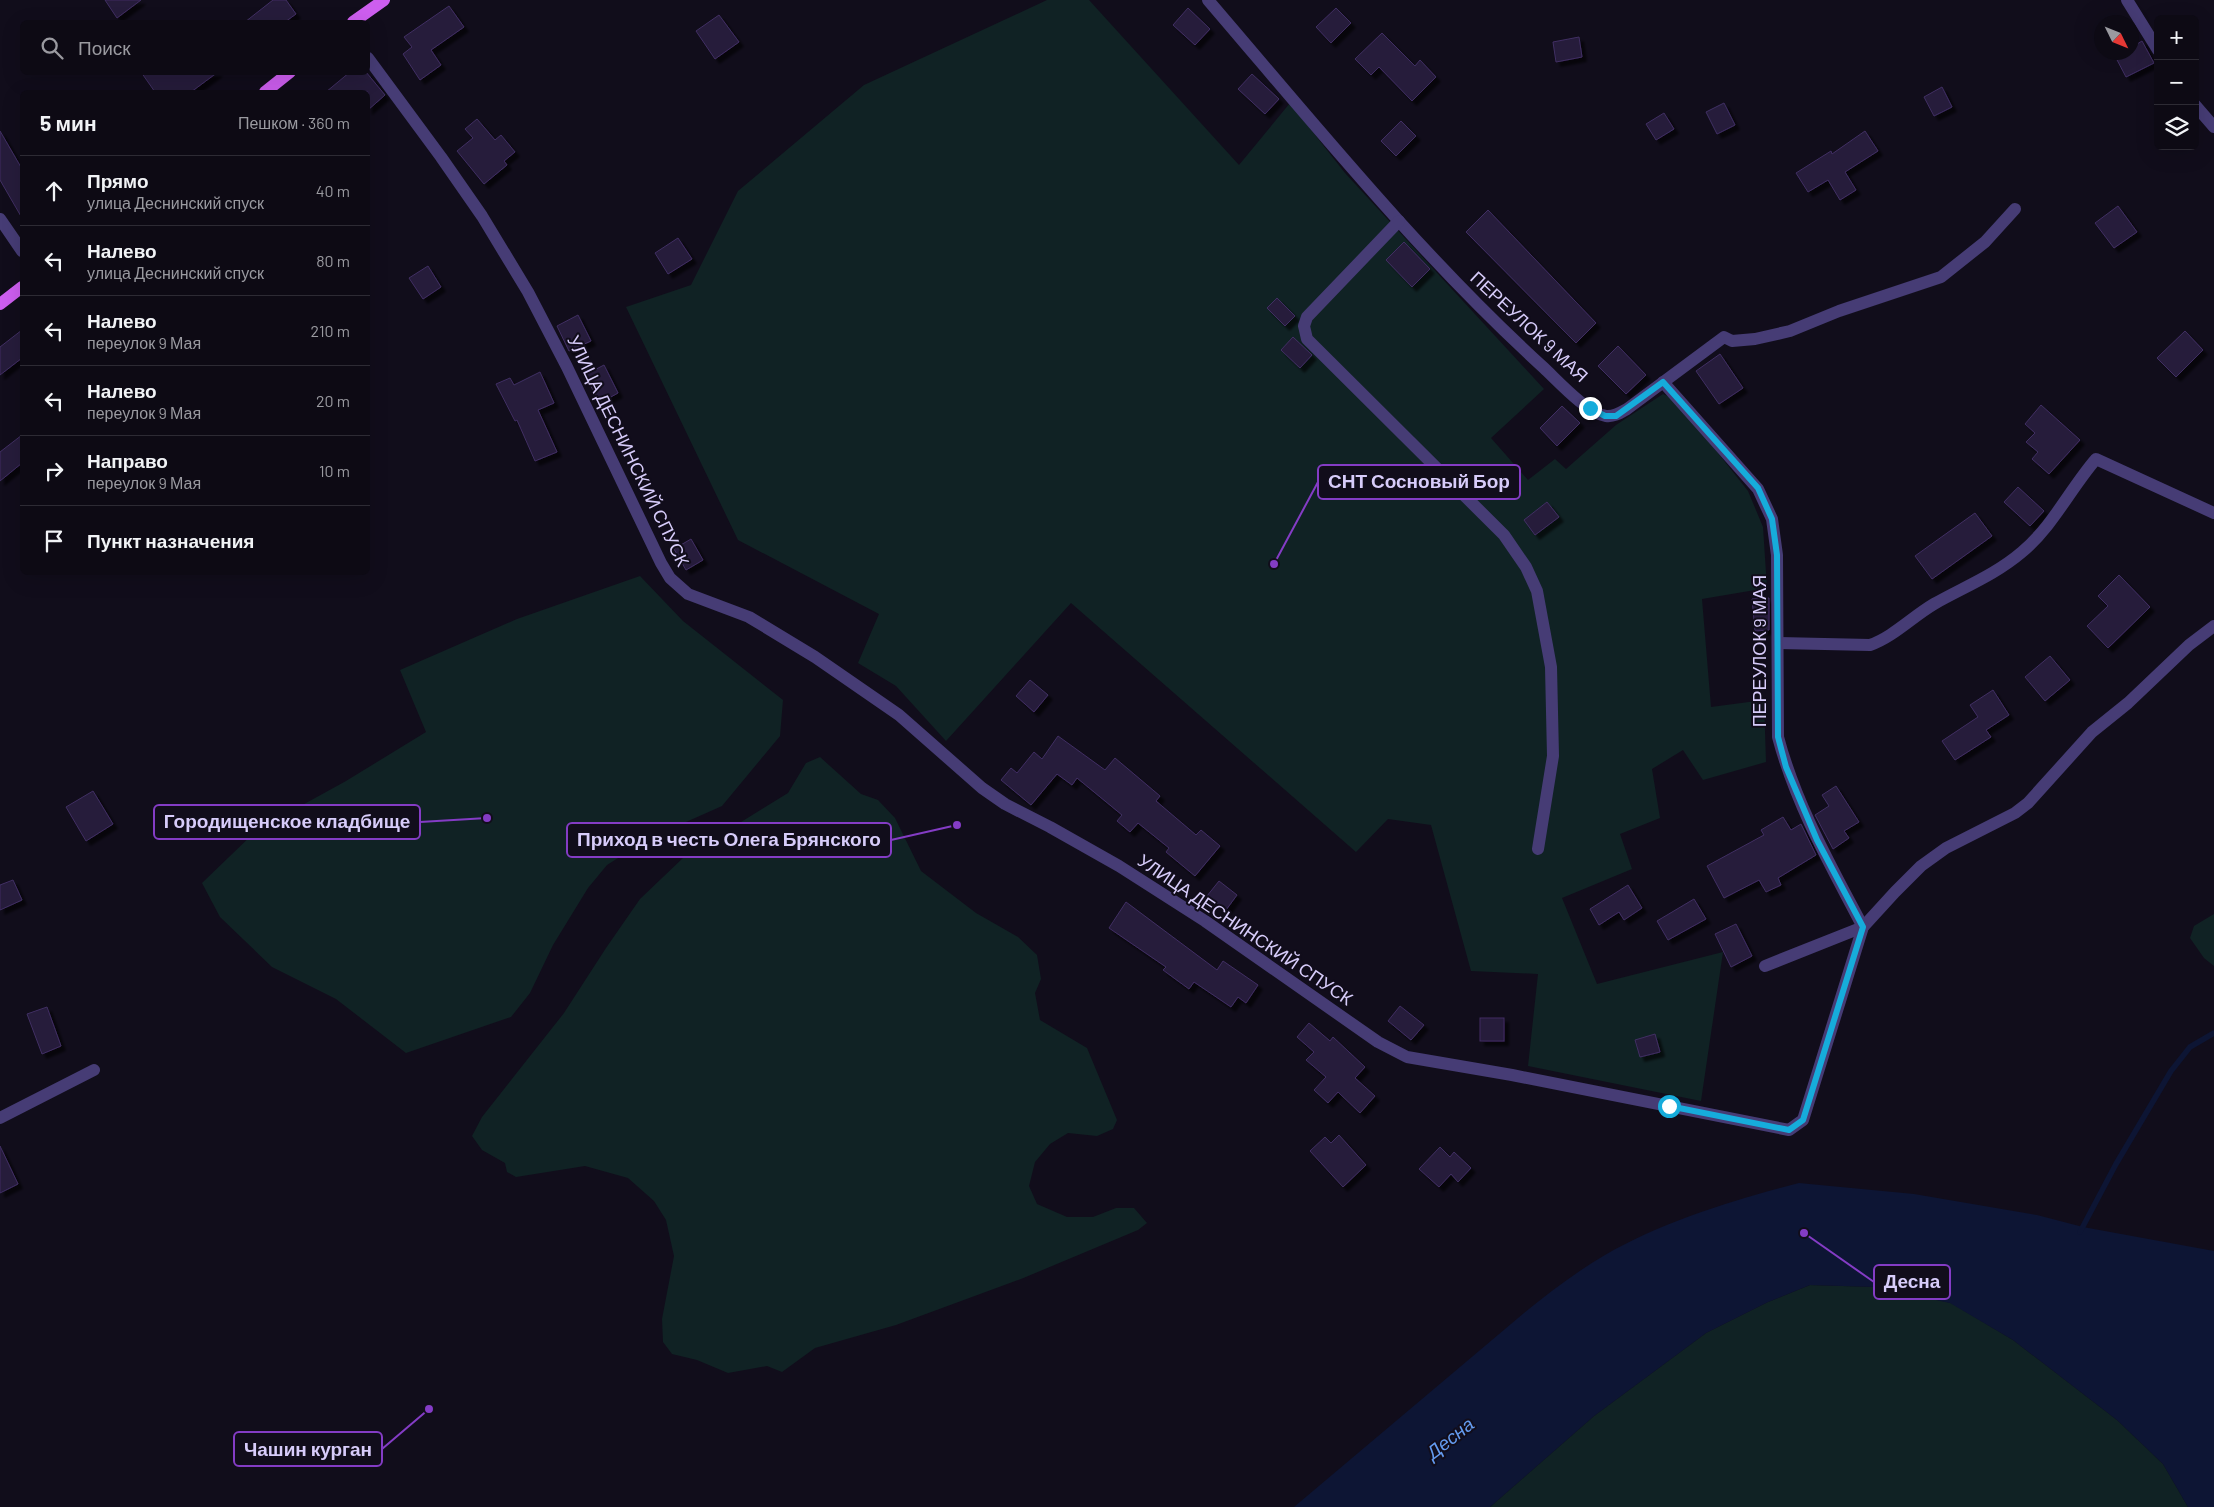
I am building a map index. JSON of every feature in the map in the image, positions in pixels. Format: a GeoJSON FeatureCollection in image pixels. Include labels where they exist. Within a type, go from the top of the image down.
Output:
{"type":"FeatureCollection","features":[{"type":"Feature","properties":{"kind":"main road"},"geometry":{"type":"LineString","coordinates":[[357,20],[384,0]]}},
{"type":"Feature","properties":{"kind":"main road"},"geometry":{"type":"LineString","coordinates":[[268,90],[286,75]]}},
{"type":"Feature","properties":{"kind":"main road"},"geometry":{"type":"LineString","coordinates":[[0,304],[20,288]]}},
{"type":"Feature","properties":{"kind":"street","name":"ПЕРЕУЛОК 9 МАЯ"},"geometry":{"type":"LineString","coordinates":[[1208,0],[1399,222],[1507,334],[1590,408],[1605,416],[1616,416],[1663,382],[1758,488],[1772,519],[1777,555],[1778,737],[1786,767],[1817,840],[1863,927]]}},
{"type":"Feature","properties":{"kind":"street"},"geometry":{"type":"LineString","coordinates":[[2127,0],[2154,44]]}},
{"type":"Feature","properties":{"kind":"street","name":"УЛИЦА ДЕСНИНСКИЙ СПУСК"},"geometry":{"type":"LineString","coordinates":[[370,61],[482,216],[528,292],[568,367],[661,563],[670,578],[688,594],[749,617],[815,657],[899,715],[982,788],[1005,804],[1050,826],[1119,866],[1205,920],[1378,1042],[1407,1056],[1789,1130],[1803,1120],[1863,927],[1895,892],[1934,857],[1979,829],[2015,813],[2028,803],[2092,732],[2128,703],[2189,645],[2214,626]]}},
{"type":"Feature","properties":{"kind":"street"},"geometry":{"type":"LineString","coordinates":[[2199,110],[2214,127]]}},
{"type":"Feature","properties":{"kind":"street"},"geometry":{"type":"LineString","coordinates":[[1663,382],[1724,337],[1732,341],[1755,339],[1790,331],[1839,311],[1941,277],[1985,242],[2015,209]]}},
{"type":"Feature","properties":{"kind":"street"},"geometry":{"type":"LineString","coordinates":[[0,219],[20,248]]}},
{"type":"Feature","properties":{"kind":"street"},"geometry":{"type":"LineString","coordinates":[[1399,222],[1307,317],[1304,326],[1307,339],[1504,535],[1526,567],[1537,591],[1551,667],[1553,756],[1538,849]]}},
{"type":"Feature","properties":{"kind":"street"},"geometry":{"type":"LineString","coordinates":[[1778,644],[1870,645],[1881,641],[1934,604],[1996,572],[2024,551],[2059,513],[2096,459],[2214,513]]}},
{"type":"Feature","properties":{"kind":"street"},"geometry":{"type":"LineString","coordinates":[[1766,966],[1863,927]]}},
{"type":"Feature","properties":{"kind":"street"},"geometry":{"type":"LineString","coordinates":[[0,1118],[94,1070]]}},
{"type":"Feature","properties":{"kind":"shaded area"},"geometry":{"type":"Polygon","coordinates":[[[1047,0],[1089,0],[1239,165],[1290,103],[1345,173],[1544,389],[1491,438],[1528,480],[1555,459],[1566,469],[1616,425],[1663,394],[1676,400],[1748,491],[1763,527],[1767,588],[1702,599],[1711,707],[1764,700],[1766,762],[1703,780],[1683,750],[1652,769],[1660,818],[1620,834],[1632,869],[1562,898],[1597,984],[1723,952],[1701,1101],[1528,1066],[1538,974],[1471,971],[1431,825],[1388,819],[1356,852],[1071,603],[946,741],[896,686],[858,663],[879,614],[738,540],[626,307],[691,285],[738,191],[864,85],[1047,0]]]}},
{"type":"Feature","properties":{"kind":"shaded area"},"geometry":{"type":"Polygon","coordinates":[[[640,576],[683,621],[783,700],[780,736],[722,806],[650,838],[607,865],[588,888],[553,945],[530,993],[511,1017],[406,1053],[336,999],[272,967],[220,917],[202,883],[257,830],[346,781],[426,732],[400,670],[517,619],[640,576]]]}},
{"type":"Feature","properties":{"kind":"shaded area"},"geometry":{"type":"Polygon","coordinates":[[[820,757],[861,794],[878,800],[895,818],[921,871],[976,913],[1018,937],[1037,955],[1041,979],[1035,993],[1040,1020],[1087,1048],[1117,1120],[1113,1129],[1097,1136],[1068,1133],[1050,1144],[1035,1162],[1029,1186],[1037,1204],[1067,1217],[1093,1217],[1116,1208],[1134,1208],[1147,1223],[1138,1230],[1021,1279],[896,1325],[815,1348],[782,1372],[767,1366],[728,1373],[697,1360],[672,1354],[663,1342],[662,1319],[674,1256],[666,1220],[654,1201],[628,1178],[585,1166],[516,1177],[507,1172],[505,1163],[482,1150],[472,1136],[482,1117],[564,1013],[640,899],[683,858],[788,793],[806,763],[820,757]]]}},
{"type":"Feature","properties":{"kind":"shaded area"},"geometry":{"type":"Polygon","coordinates":[[[2214,914],[2214,966],[2204,958],[2190,938],[2194,926],[2214,914]]]}},
{"type":"Feature","properties":{"kind":"shaded area"},"geometry":{"type":"Polygon","coordinates":[[[1810,1285],[1876,1287],[1951,1303],[2013,1340],[2117,1420],[2163,1464],[2188,1507],[1490,1507],[1594,1416],[1706,1333],[1768,1302],[1810,1285]]]}},
{"type":"Feature","properties":{"kind":"water"},"geometry":{"type":"Polygon","coordinates":[[[1799,1183],[1914,1194],[2037,1215],[2083,1227],[2214,1251],[2214,1507],[2188,1507],[2163,1464],[2117,1420],[2013,1340],[1950,1303],[1876,1287],[1810,1285],[1768,1302],[1706,1333],[1594,1416],[1490,1507],[1294,1507],[1524,1313],[1563,1282],[1594,1262],[1628,1243],[1675,1222],[1725,1204],[1799,1183]]]}},
{"type":"Feature","properties":{"kind":"building"},"geometry":{"type":"Polygon","coordinates":[[[105,0],[141,0],[117,18],[105,0]]]}},
{"type":"Feature","properties":{"kind":"building"},"geometry":{"type":"Polygon","coordinates":[[[273,0],[286,0],[296,14],[288,20],[248,20],[273,0]]]}},
{"type":"Feature","properties":{"kind":"building"},"geometry":{"type":"Polygon","coordinates":[[[449,6],[464,27],[431,50],[441,65],[420,80],[403,54],[412,47],[404,37],[449,6]]]}},
{"type":"Feature","properties":{"kind":"building"},"geometry":{"type":"Polygon","coordinates":[[[1188,8],[1210,29],[1195,45],[1173,25],[1188,8]]]}},
{"type":"Feature","properties":{"kind":"building"},"geometry":{"type":"Polygon","coordinates":[[[1336,8],[1351,23],[1331,43],[1316,27],[1336,8]]]}},
{"type":"Feature","properties":{"kind":"building"},"geometry":{"type":"Polygon","coordinates":[[[719,15],[739,42],[715,59],[696,31],[719,15]]]}},
{"type":"Feature","properties":{"kind":"building"},"geometry":{"type":"Polygon","coordinates":[[[1382,33],[1415,66],[1420,60],[1436,77],[1412,101],[1379,67],[1371,75],[1355,59],[1382,33]]]}},
{"type":"Feature","properties":{"kind":"building"},"geometry":{"type":"Polygon","coordinates":[[[1579,37],[1582,57],[1556,62],[1553,42],[1579,37]]]}},
{"type":"Feature","properties":{"kind":"building"},"geometry":{"type":"Polygon","coordinates":[[[2142,41],[2154,63],[2126,77],[2117,60],[2139,60],[2139,43],[2142,41]]]}},
{"type":"Feature","properties":{"kind":"building"},"geometry":{"type":"Polygon","coordinates":[[[1252,74],[1279,99],[1265,114],[1238,89],[1252,74]]]}},
{"type":"Feature","properties":{"kind":"building"},"geometry":{"type":"Polygon","coordinates":[[[143,75],[214,75],[194,90],[154,90],[143,75]]]}},
{"type":"Feature","properties":{"kind":"building"},"geometry":{"type":"Polygon","coordinates":[[[346,75],[368,75],[385,95],[370,108],[370,90],[328,90],[346,75]]]}},
{"type":"Feature","properties":{"kind":"building"},"geometry":{"type":"Polygon","coordinates":[[[1942,87],[1952,107],[1934,116],[1924,97],[1942,87]]]}},
{"type":"Feature","properties":{"kind":"building"},"geometry":{"type":"Polygon","coordinates":[[[1724,103],[1735,125],[1717,134],[1706,112],[1724,103]]]}},
{"type":"Feature","properties":{"kind":"building"},"geometry":{"type":"Polygon","coordinates":[[[1664,113],[1674,129],[1656,140],[1646,124],[1664,113]]]}},
{"type":"Feature","properties":{"kind":"building"},"geometry":{"type":"Polygon","coordinates":[[[477,119],[495,140],[501,135],[515,152],[504,161],[507,165],[484,184],[457,151],[473,138],[465,129],[477,119]]]}},
{"type":"Feature","properties":{"kind":"building"},"geometry":{"type":"Polygon","coordinates":[[[1401,121],[1416,136],[1396,156],[1381,141],[1401,121]]]}},
{"type":"Feature","properties":{"kind":"building"},"geometry":{"type":"Polygon","coordinates":[[[0,131],[20,166],[20,215],[0,180],[0,131]]]}},
{"type":"Feature","properties":{"kind":"building"},"geometry":{"type":"Polygon","coordinates":[[[1865,131],[1878,151],[1845,172],[1856,190],[1840,200],[1828,180],[1808,192],[1796,173],[1831,151],[1832,154],[1865,131]]]}},
{"type":"Feature","properties":{"kind":"building"},"geometry":{"type":"Polygon","coordinates":[[[2118,206],[2137,232],[2114,248],[2095,223],[2118,206]]]}},
{"type":"Feature","properties":{"kind":"building"},"geometry":{"type":"Polygon","coordinates":[[[1488,210],[1596,323],[1576,343],[1466,232],[1488,210]]]}},
{"type":"Feature","properties":{"kind":"building"},"geometry":{"type":"Polygon","coordinates":[[[678,238],[692,259],[668,274],[655,253],[678,238]]]}},
{"type":"Feature","properties":{"kind":"building"},"geometry":{"type":"Polygon","coordinates":[[[1404,242],[1430,269],[1412,287],[1386,260],[1404,242]]]}},
{"type":"Feature","properties":{"kind":"building"},"geometry":{"type":"Polygon","coordinates":[[[428,266],[441,287],[423,299],[409,278],[428,266]]]}},
{"type":"Feature","properties":{"kind":"building"},"geometry":{"type":"Polygon","coordinates":[[[1277,298],[1295,316],[1285,326],[1267,308],[1277,298]]]}},
{"type":"Feature","properties":{"kind":"building"},"geometry":{"type":"Polygon","coordinates":[[[578,315],[591,341],[569,351],[557,326],[578,315]]]}},
{"type":"Feature","properties":{"kind":"building"},"geometry":{"type":"Polygon","coordinates":[[[2185,331],[2203,350],[2176,377],[2157,358],[2185,331]]]}},
{"type":"Feature","properties":{"kind":"building"},"geometry":{"type":"Polygon","coordinates":[[[20,332],[20,360],[0,375],[0,347],[20,332]]]}},
{"type":"Feature","properties":{"kind":"building"},"geometry":{"type":"Polygon","coordinates":[[[1293,337],[1312,355],[1300,368],[1281,350],[1293,337]]]}},
{"type":"Feature","properties":{"kind":"building"},"geometry":{"type":"Polygon","coordinates":[[[1618,346],[1646,375],[1626,394],[1598,366],[1618,346]]]}},
{"type":"Feature","properties":{"kind":"building"},"geometry":{"type":"Polygon","coordinates":[[[1720,354],[1743,388],[1719,404],[1696,371],[1720,354]]]}},
{"type":"Feature","properties":{"kind":"building"},"geometry":{"type":"Polygon","coordinates":[[[604,365],[618,393],[600,403],[585,375],[604,365]]]}},
{"type":"Feature","properties":{"kind":"building"},"geometry":{"type":"Polygon","coordinates":[[[540,372],[554,403],[538,410],[557,452],[535,461],[517,420],[515,421],[496,384],[510,378],[514,385],[540,372]]]}},
{"type":"Feature","properties":{"kind":"building"},"geometry":{"type":"Polygon","coordinates":[[[2041,405],[2080,440],[2049,474],[2032,459],[2038,452],[2026,442],[2035,433],[2025,424],[2041,405]]]}},
{"type":"Feature","properties":{"kind":"building"},"geometry":{"type":"Polygon","coordinates":[[[1562,406],[1580,423],[1557,446],[1540,428],[1562,406]]]}},
{"type":"Feature","properties":{"kind":"building"},"geometry":{"type":"Polygon","coordinates":[[[20,437],[20,465],[0,481],[0,452],[20,437]]]}},
{"type":"Feature","properties":{"kind":"building"},"geometry":{"type":"Polygon","coordinates":[[[2018,487],[2044,511],[2030,526],[2004,502],[2018,487]]]}},
{"type":"Feature","properties":{"kind":"building"},"geometry":{"type":"Polygon","coordinates":[[[1547,502],[1559,517],[1535,535],[1524,520],[1547,502]]]}},
{"type":"Feature","properties":{"kind":"building"},"geometry":{"type":"Polygon","coordinates":[[[1975,513],[1992,536],[1932,579],[1915,556],[1975,513]]]}},
{"type":"Feature","properties":{"kind":"building"},"geometry":{"type":"Polygon","coordinates":[[[691,539],[703,560],[686,570],[674,549],[691,539]]]}},
{"type":"Feature","properties":{"kind":"building"},"geometry":{"type":"Polygon","coordinates":[[[2119,575],[2150,607],[2108,648],[2087,626],[2108,606],[2098,596],[2119,575]]]}},
{"type":"Feature","properties":{"kind":"building"},"geometry":{"type":"Polygon","coordinates":[[[1769,598],[1769,630],[1755,631],[1752,599],[1769,598]]]}},
{"type":"Feature","properties":{"kind":"building"},"geometry":{"type":"Polygon","coordinates":[[[2050,656],[2070,680],[2045,701],[2025,677],[2050,656]]]}},
{"type":"Feature","properties":{"kind":"building"},"geometry":{"type":"Polygon","coordinates":[[[1030,680],[1048,695],[1034,712],[1016,696],[1030,680]]]}},
{"type":"Feature","properties":{"kind":"building"},"geometry":{"type":"Polygon","coordinates":[[[1993,690],[2009,715],[1986,730],[1991,737],[1955,760],[1942,741],[1978,717],[1970,705],[1993,690]]]}},
{"type":"Feature","properties":{"kind":"building"},"geometry":{"type":"Polygon","coordinates":[[[1058,736],[1105,770],[1115,758],[1160,796],[1156,801],[1196,835],[1201,830],[1220,846],[1195,876],[1166,852],[1169,848],[1138,823],[1130,832],[1117,821],[1122,815],[1077,778],[1072,785],[1057,774],[1031,805],[1001,780],[1011,768],[1017,773],[1034,752],[1042,759],[1058,736]]]}},
{"type":"Feature","properties":{"kind":"building"},"geometry":{"type":"Polygon","coordinates":[[[1836,786],[1859,822],[1844,831],[1849,838],[1833,849],[1815,815],[1829,806],[1822,795],[1836,786]]]}},
{"type":"Feature","properties":{"kind":"building"},"geometry":{"type":"Polygon","coordinates":[[[93,791],[113,824],[86,841],[66,807],[93,791]]]}},
{"type":"Feature","properties":{"kind":"building"},"geometry":{"type":"Polygon","coordinates":[[[1783,817],[1791,830],[1801,824],[1816,855],[1778,878],[1781,885],[1766,892],[1759,880],[1724,898],[1707,866],[1764,835],[1761,830],[1783,817]]]}},
{"type":"Feature","properties":{"kind":"building"},"geometry":{"type":"Polygon","coordinates":[[[13,880],[22,900],[0,910],[0,885],[13,880]]]}},
{"type":"Feature","properties":{"kind":"building"},"geometry":{"type":"Polygon","coordinates":[[[1219,881],[1237,895],[1226,910],[1207,896],[1219,881]]]}},
{"type":"Feature","properties":{"kind":"building"},"geometry":{"type":"Polygon","coordinates":[[[1628,885],[1642,908],[1624,920],[1619,912],[1599,925],[1590,909],[1628,885]]]}},
{"type":"Feature","properties":{"kind":"building"},"geometry":{"type":"Polygon","coordinates":[[[1694,899],[1706,919],[1668,940],[1657,921],[1694,899]]]}},
{"type":"Feature","properties":{"kind":"building"},"geometry":{"type":"Polygon","coordinates":[[[1126,902],[1217,970],[1223,961],[1258,985],[1246,1003],[1238,997],[1231,1007],[1194,982],[1189,989],[1163,970],[1166,967],[1109,928],[1126,902]]]}},
{"type":"Feature","properties":{"kind":"building"},"geometry":{"type":"Polygon","coordinates":[[[1736,924],[1752,956],[1731,967],[1715,934],[1736,924]]]}},
{"type":"Feature","properties":{"kind":"building"},"geometry":{"type":"Polygon","coordinates":[[[1400,1006],[1424,1025],[1411,1040],[1388,1021],[1400,1006]]]}},
{"type":"Feature","properties":{"kind":"building"},"geometry":{"type":"Polygon","coordinates":[[[47,1007],[61,1046],[42,1054],[27,1014],[47,1007]]]}},
{"type":"Feature","properties":{"kind":"building"},"geometry":{"type":"Polygon","coordinates":[[[1480,1018],[1504,1018],[1504,1041],[1480,1041],[1480,1018]]]}},
{"type":"Feature","properties":{"kind":"building"},"geometry":{"type":"Polygon","coordinates":[[[1309,1023],[1330,1041],[1333,1037],[1365,1067],[1355,1078],[1375,1096],[1360,1113],[1338,1092],[1328,1103],[1314,1090],[1326,1077],[1306,1060],[1314,1052],[1297,1037],[1309,1023]]]}},
{"type":"Feature","properties":{"kind":"building"},"geometry":{"type":"Polygon","coordinates":[[[1655,1034],[1660,1052],[1640,1057],[1635,1040],[1655,1034]]]}},
{"type":"Feature","properties":{"kind":"building"},"geometry":{"type":"Polygon","coordinates":[[[1339,1135],[1366,1165],[1343,1187],[1310,1151],[1325,1137],[1331,1143],[1339,1135]]]}},
{"type":"Feature","properties":{"kind":"building"},"geometry":{"type":"Polygon","coordinates":[[[0,1146],[18,1184],[0,1193],[0,1146]]]}},
{"type":"Feature","properties":{"kind":"building"},"geometry":{"type":"Polygon","coordinates":[[[1440,1147],[1450,1157],[1454,1152],[1471,1168],[1458,1182],[1451,1174],[1439,1187],[1419,1169],[1440,1147]]]}},
{"type":"Feature","properties":{"kind":"waterway"},"geometry":{"type":"LineString","coordinates":[[2080,1232],[2116,1164],[2171,1071],[2190,1047],[2214,1033]]}},
{"type":"Feature","properties":{"kind":"place","name":"СНТ Сосновый Бор"},"geometry":{"type":"Point","coordinates":[1274,564]}},
{"type":"Feature","properties":{"kind":"place","name":"Городищенское кладбище"},"geometry":{"type":"Point","coordinates":[487,818]}},
{"type":"Feature","properties":{"kind":"place","name":"Приход в честь Олега Брянского"},"geometry":{"type":"Point","coordinates":[957,825]}},
{"type":"Feature","properties":{"kind":"place","name":"Десна"},"geometry":{"type":"Point","coordinates":[1804,1233]}},
{"type":"Feature","properties":{"kind":"place","name":"Чашин курган"},"geometry":{"type":"Point","coordinates":[429,1409]}},
{"type":"Feature","properties":{"kind":"route"},"geometry":{"type":"LineString","coordinates":[[1590,408],[1605,416],[1616,416],[1663,382],[1758,488],[1772,519],[1777,555],[1778,737],[1786,767],[1817,840],[1863,927],[1803,1120],[1789,1130],[1669,1106]]}}]}
